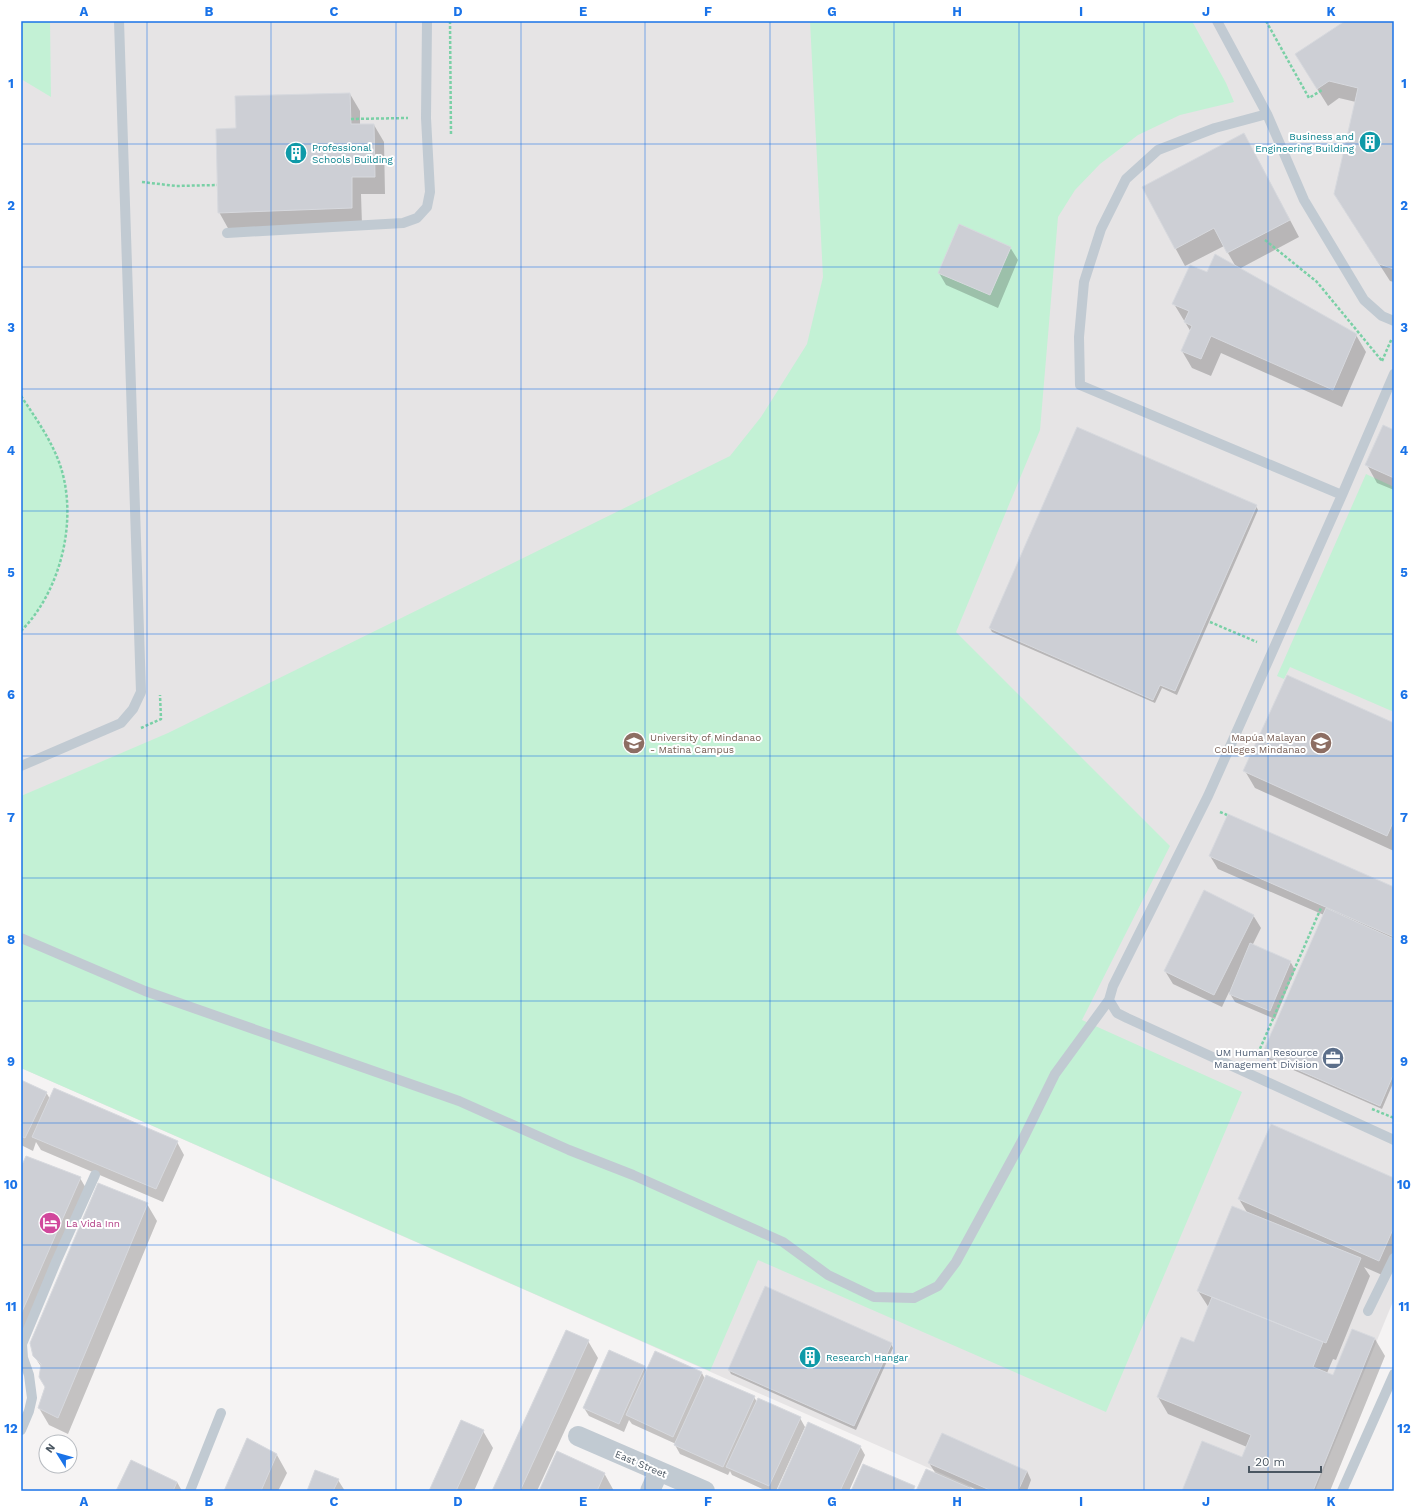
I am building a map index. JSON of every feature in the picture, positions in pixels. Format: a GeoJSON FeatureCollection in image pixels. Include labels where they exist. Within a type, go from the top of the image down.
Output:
{"type":"FeatureCollection","features":[{"type":"Feature","properties":{"kind":"street","name":"East Street"},"geometry":{"type":"LineString","coordinates":[[578,1436],[705,1491]]}},
{"type":"Feature","properties":{"kind":"street"},"geometry":{"type":"LineString","coordinates":[[650,1491],[659,1471]]}},
{"type":"Feature","properties":{"kind":"lane"},"geometry":{"type":"LineString","coordinates":[[21,766],[120,723],[133,709],[141,692],[120,21]]}},
{"type":"Feature","properties":{"kind":"lane"},"geometry":{"type":"LineString","coordinates":[[227,233],[403,223],[417,218],[427,207],[430,192],[426,118],[427,21]]}},
{"type":"Feature","properties":{"kind":"lane"},"geometry":{"type":"LineString","coordinates":[[1217,21],[1267,114],[1304,200],[1364,300],[1382,316],[1394,321]]}},
{"type":"Feature","properties":{"kind":"lane"},"geometry":{"type":"LineString","coordinates":[[1267,114],[1215,128],[1158,150],[1126,179],[1101,229],[1084,282],[1079,337],[1080,385],[1342,495]]}},
{"type":"Feature","properties":{"kind":"lane"},"geometry":{"type":"LineString","coordinates":[[21,938],[146,991],[459,1101],[569,1150],[633,1175],[783,1242],[828,1275],[874,1297],[914,1298],[938,1286],[956,1262],[1022,1141],[1055,1074],[1109,1000],[1113,986],[1208,796],[1342,495],[1394,374]]}},
{"type":"Feature","properties":{"kind":"lane"},"geometry":{"type":"LineString","coordinates":[[1109,1000],[1118,1013],[1127,1018],[1394,1140]]}},
{"type":"Feature","properties":{"kind":"lane"},"geometry":{"type":"LineString","coordinates":[[21,1430],[29,1411],[32,1398],[30,1375],[23,1358],[22,1344],[95,1174]]}},
{"type":"Feature","properties":{"kind":"lane"},"geometry":{"type":"LineString","coordinates":[[1368,1312],[1394,1258]]}},
{"type":"Feature","properties":{"kind":"lane"},"geometry":{"type":"LineString","coordinates":[[1342,1491],[1394,1374]]}},
{"type":"Feature","properties":{"kind":"lane"},"geometry":{"type":"LineString","coordinates":[[190,1491],[221,1413]]}},
{"type":"Feature","properties":{"kind":"path"},"geometry":{"type":"LineString","coordinates":[[450,21],[451,135]]}},
{"type":"Feature","properties":{"kind":"path"},"geometry":{"type":"LineString","coordinates":[[1266,21],[1309,98],[1322,90]]}},
{"type":"Feature","properties":{"kind":"path"},"geometry":{"type":"LineString","coordinates":[[351,119],[451,118]]}},
{"type":"Feature","properties":{"kind":"path"},"geometry":{"type":"LineString","coordinates":[[142,182],[176,186],[217,185]]}},
{"type":"Feature","properties":{"kind":"path"},"geometry":{"type":"LineString","coordinates":[[1265,240],[1317,282],[1382,361]]}},
{"type":"Feature","properties":{"kind":"path"},"geometry":{"type":"LineString","coordinates":[[21,396],[50,440],[59,463],[65,487],[67,512],[66,537],[62,556],[52,585],[40,607],[21,631]]}},
{"type":"Feature","properties":{"kind":"path"},"geometry":{"type":"LineString","coordinates":[[1210,622],[1274,649]]}},
{"type":"Feature","properties":{"kind":"path"},"geometry":{"type":"LineString","coordinates":[[1263,1061],[1256,1058],[1321,908]]}},
{"type":"Feature","properties":{"kind":"path"},"geometry":{"type":"LineString","coordinates":[[1365,1106],[1394,1118]]}},
{"type":"Feature","properties":{"kind":"shaded area","name":"University of Mindanao - Matina Campus"},"geometry":{"type":"Polygon","coordinates":[[[21,21],[1394,21],[1394,1299],[1315,1491],[981,1491],[21,1068],[21,21]]]}},
{"type":"Feature","properties":{"kind":"green space"},"geometry":{"type":"Polygon","coordinates":[[[21,21],[50,21],[51,97],[21,79],[21,21]]]}},
{"type":"Feature","properties":{"kind":"green space"},"geometry":{"type":"Polygon","coordinates":[[[810,21],[1192,21],[1226,83],[1234,102],[1180,115],[1138,135],[1100,164],[1075,190],[1058,217],[1040,430],[956,632],[1170,846],[1082,1020],[1242,1092],[1106,1412],[758,1260],[710,1371],[21,1068],[21,796],[168,733],[730,456],[761,417],[807,344],[823,277],[810,21]]]}},
{"type":"Feature","properties":{"kind":"green space"},"geometry":{"type":"Polygon","coordinates":[[[21,396],[42,428],[59,462],[65,483],[67,528],[63,551],[56,574],[47,595],[35,614],[21,631],[21,396]]]}},
{"type":"Feature","properties":{"kind":"green space"},"geometry":{"type":"Polygon","coordinates":[[[1366,474],[1394,487],[1394,712],[1290,667],[1284,679],[1277,676],[1366,474]]]}},
{"type":"Feature","properties":{"kind":"building","name":"Business and Engineering Building"},"geometry":{"type":"Polygon","coordinates":[[[1345,21],[1394,21],[1394,269],[1379,264],[1334,194],[1358,88],[1329,81],[1317,89],[1295,54],[1345,21]]]}},
{"type":"Feature","properties":{"kind":"building","name":"Professional Schools Building"},"geometry":{"type":"Polygon","coordinates":[[[350,93],[351,124],[374,124],[375,177],[352,177],[352,208],[218,213],[216,129],[236,128],[235,96],[350,93]]]}},
{"type":"Feature","properties":{"kind":"building"},"geometry":{"type":"Polygon","coordinates":[[[1244,133],[1290,220],[1227,253],[1214,228],[1175,249],[1142,187],[1244,133]]]}},
{"type":"Feature","properties":{"kind":"building"},"geometry":{"type":"Polygon","coordinates":[[[959,224],[1011,247],[990,295],[938,273],[959,224]]]}},
{"type":"Feature","properties":{"kind":"building"},"geometry":{"type":"Polygon","coordinates":[[[1215,254],[1357,334],[1333,390],[1211,336],[1201,359],[1181,351],[1192,326],[1184,322],[1189,311],[1172,304],[1190,265],[1207,272],[1215,254]]]}},
{"type":"Feature","properties":{"kind":"building"},"geometry":{"type":"Polygon","coordinates":[[[1383,425],[1394,430],[1394,478],[1365,465],[1383,425]]]}},
{"type":"Feature","properties":{"kind":"building"},"geometry":{"type":"Polygon","coordinates":[[[1077,427],[1257,505],[1175,691],[1160,685],[1153,700],[989,628],[1077,427]]]}},
{"type":"Feature","properties":{"kind":"building"},"geometry":{"type":"Polygon","coordinates":[[[1287,675],[1394,723],[1394,820],[1387,836],[1243,771],[1287,675]]]}},
{"type":"Feature","properties":{"kind":"building"},"geometry":{"type":"Polygon","coordinates":[[[1228,814],[1394,887],[1394,937],[1209,856],[1228,814]]]}},
{"type":"Feature","properties":{"kind":"building"},"geometry":{"type":"Polygon","coordinates":[[[1204,890],[1254,915],[1214,995],[1164,971],[1204,890]]]}},
{"type":"Feature","properties":{"kind":"building"},"geometry":{"type":"Polygon","coordinates":[[[1326,908],[1394,939],[1394,1073],[1380,1106],[1262,1054],[1326,908]]]}},
{"type":"Feature","properties":{"kind":"building"},"geometry":{"type":"Polygon","coordinates":[[[1250,943],[1291,961],[1270,1011],[1229,994],[1250,943]]]}},
{"type":"Feature","properties":{"kind":"building"},"geometry":{"type":"Polygon","coordinates":[[[21,1080],[47,1092],[25,1138],[21,1136],[21,1080]]]}},
{"type":"Feature","properties":{"kind":"building"},"geometry":{"type":"Polygon","coordinates":[[[54,1088],[178,1141],[156,1189],[32,1137],[54,1088]]]}},
{"type":"Feature","properties":{"kind":"building"},"geometry":{"type":"Polygon","coordinates":[[[1271,1124],[1394,1178],[1394,1227],[1379,1261],[1238,1199],[1271,1124]]]}},
{"type":"Feature","properties":{"kind":"building"},"geometry":{"type":"Polygon","coordinates":[[[26,1156],[81,1177],[21,1314],[21,1167],[26,1156]]]}},
{"type":"Feature","properties":{"kind":"building"},"geometry":{"type":"Polygon","coordinates":[[[98,1183],[148,1203],[58,1418],[38,1408],[45,1387],[39,1377],[41,1364],[33,1356],[30,1343],[98,1183]]]}},
{"type":"Feature","properties":{"kind":"building"},"geometry":{"type":"Polygon","coordinates":[[[1232,1206],[1361,1258],[1326,1343],[1197,1291],[1232,1206]]]}},
{"type":"Feature","properties":{"kind":"building","name":"Research Hangar"},"geometry":{"type":"Polygon","coordinates":[[[765,1286],[892,1343],[854,1426],[728,1370],[765,1286]]]}},
{"type":"Feature","properties":{"kind":"building"},"geometry":{"type":"Polygon","coordinates":[[[1212,1297],[1323,1342],[1313,1367],[1333,1375],[1352,1329],[1375,1338],[1313,1491],[1182,1491],[1202,1441],[1242,1457],[1251,1435],[1157,1397],[1181,1337],[1194,1342],[1212,1297]]]}},
{"type":"Feature","properties":{"kind":"building"},"geometry":{"type":"Polygon","coordinates":[[[566,1330],[589,1340],[520,1491],[492,1491],[566,1330]]]}},
{"type":"Feature","properties":{"kind":"building"},"geometry":{"type":"Polygon","coordinates":[[[609,1350],[645,1366],[619,1424],[583,1408],[609,1350]]]}},
{"type":"Feature","properties":{"kind":"building"},"geometry":{"type":"Polygon","coordinates":[[[655,1351],[702,1372],[673,1437],[626,1415],[655,1351]]]}},
{"type":"Feature","properties":{"kind":"building"},"geometry":{"type":"Polygon","coordinates":[[[706,1375],[755,1396],[723,1467],[674,1445],[706,1375]]]}},
{"type":"Feature","properties":{"kind":"building"},"geometry":{"type":"Polygon","coordinates":[[[758,1398],[801,1417],[769,1486],[726,1467],[758,1398]]]}},
{"type":"Feature","properties":{"kind":"building"},"geometry":{"type":"Polygon","coordinates":[[[461,1420],[484,1430],[456,1491],[429,1491],[461,1420]]]}},
{"type":"Feature","properties":{"kind":"building"},"geometry":{"type":"Polygon","coordinates":[[[808,1422],[861,1446],[840,1491],[777,1491],[808,1422]]]}},
{"type":"Feature","properties":{"kind":"building"},"geometry":{"type":"Polygon","coordinates":[[[942,1433],[1027,1471],[1018,1491],[992,1491],[928,1463],[942,1433]]]}},
{"type":"Feature","properties":{"kind":"building"},"geometry":{"type":"Polygon","coordinates":[[[247,1438],[277,1454],[261,1491],[224,1491],[247,1438]]]}},
{"type":"Feature","properties":{"kind":"building"},"geometry":{"type":"Polygon","coordinates":[[[557,1451],[605,1473],[597,1491],[539,1491],[557,1451]]]}},
{"type":"Feature","properties":{"kind":"building"},"geometry":{"type":"Polygon","coordinates":[[[131,1460],[177,1482],[173,1491],[116,1491],[131,1460]]]}},
{"type":"Feature","properties":{"kind":"building"},"geometry":{"type":"Polygon","coordinates":[[[863,1464],[915,1486],[913,1491],[851,1491],[863,1464]]]}},
{"type":"Feature","properties":{"kind":"building"},"geometry":{"type":"Polygon","coordinates":[[[926,1469],[972,1489],[971,1491],[916,1491],[926,1469]]]}},
{"type":"Feature","properties":{"kind":"building"},"geometry":{"type":"Polygon","coordinates":[[[315,1470],[339,1479],[333,1491],[307,1491],[315,1470]]]}},
{"type":"Feature","properties":{"kind":"place","name":"Business and Engineering Building"},"geometry":{"type":"Point","coordinates":[1370,142]}},
{"type":"Feature","properties":{"kind":"place","name":"Professional Schools Building"},"geometry":{"type":"Point","coordinates":[296,153]}},
{"type":"Feature","properties":{"kind":"place","name":"University of Mindanao - Matina Campus"},"geometry":{"type":"Point","coordinates":[634,743]}},
{"type":"Feature","properties":{"kind":"place","name":"Mapúa Malayan Colleges Mindanao"},"geometry":{"type":"Point","coordinates":[1321,743]}},
{"type":"Feature","properties":{"kind":"place","name":"UM Human Resource Management Division"},"geometry":{"type":"Point","coordinates":[1333,1058]}},
{"type":"Feature","properties":{"kind":"place","name":"La Vida Inn"},"geometry":{"type":"Point","coordinates":[50,1223]}},
{"type":"Feature","properties":{"kind":"place","name":"Research Hangar"},"geometry":{"type":"Point","coordinates":[810,1357]}}]}
